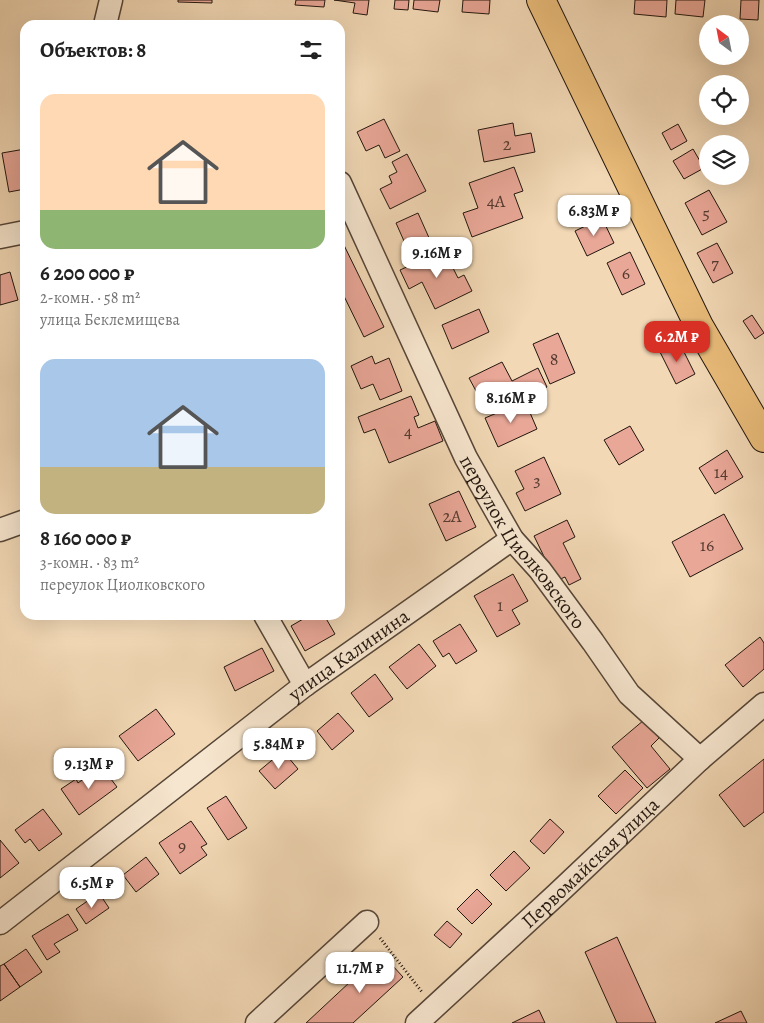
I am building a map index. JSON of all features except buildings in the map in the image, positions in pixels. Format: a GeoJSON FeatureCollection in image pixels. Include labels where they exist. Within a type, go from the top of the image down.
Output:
{"type":"FeatureCollection","features":[{"type":"Feature","properties":{"kind":"main road"},"geometry":{"type":"LineString","coordinates":[[541,0],[699,326],[764,438]]}},
{"type":"Feature","properties":{"kind":"street"},"geometry":{"type":"LineString","coordinates":[[106,20],[111,0]]}},
{"type":"Feature","properties":{"kind":"street","name":"переулок Циолковского"},"geometry":{"type":"LineString","coordinates":[[345,194],[466,458],[512,539],[540,570],[629,694],[700,759]]}},
{"type":"Feature","properties":{"kind":"street"},"geometry":{"type":"LineString","coordinates":[[0,237],[20,233]]}},
{"type":"Feature","properties":{"kind":"street"},"geometry":{"type":"LineString","coordinates":[[0,530],[20,522]]}},
{"type":"Feature","properties":{"kind":"street","name":"улица Калинина"},"geometry":{"type":"LineString","coordinates":[[0,922],[305,685],[512,539]]}},
{"type":"Feature","properties":{"kind":"street"},"geometry":{"type":"LineString","coordinates":[[268,620],[305,685]]}},
{"type":"Feature","properties":{"kind":"street","name":"Первомайская улица"},"geometry":{"type":"LineString","coordinates":[[418,1023],[438,1015],[556,896],[700,759],[764,704]]}},
{"type":"Feature","properties":{"kind":"street"},"geometry":{"type":"LineString","coordinates":[[257,1023],[367,922]]}},
{"type":"Feature","properties":{"kind":"path"},"geometry":{"type":"LineString","coordinates":[[367,922],[438,1015]]}}]}
